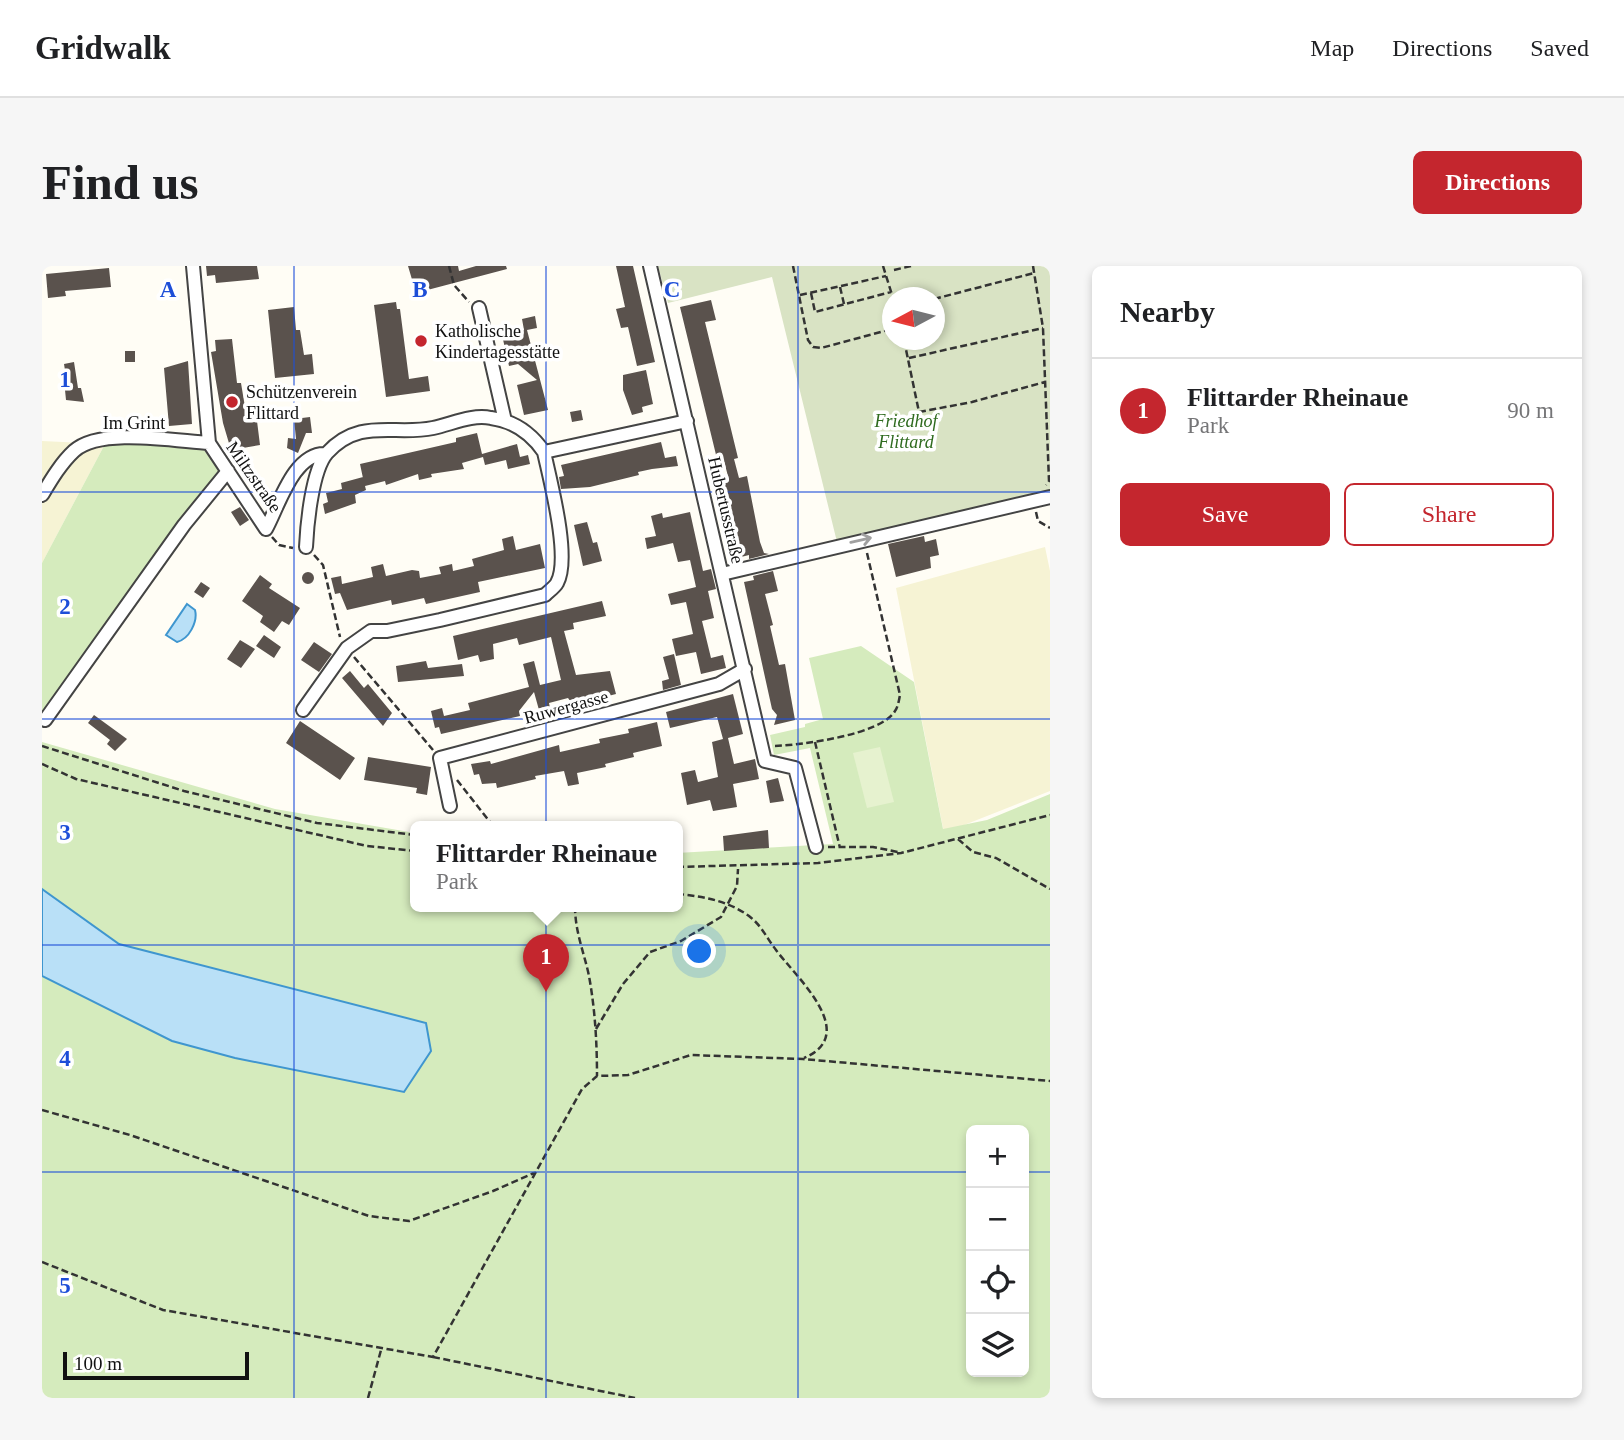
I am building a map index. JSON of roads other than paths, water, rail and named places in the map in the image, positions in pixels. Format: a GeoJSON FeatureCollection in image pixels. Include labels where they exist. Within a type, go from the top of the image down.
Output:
{"type":"FeatureCollection","features":[{"type":"Feature","properties":{"kind":"street","name":"Miltzstraße"},"geometry":{"type":"LineString","coordinates":[[193,266],[209,443],[266,529],[302,461],[317,454],[326,454]]}},
{"type":"Feature","properties":{"kind":"street","name":"Hubertusstraße"},"geometry":{"type":"LineString","coordinates":[[650,266],[765,761],[795,768],[816,847]]}},
{"type":"Feature","properties":{"kind":"street"},"geometry":{"type":"LineString","coordinates":[[479,307],[505,421]]}},
{"type":"Feature","properties":{"kind":"street","name":"Miltzstraße"},"geometry":{"type":"LineString","coordinates":[[306,547],[312,496],[326,454],[349,436],[388,427],[406,431],[471,418],[505,421],[531,434],[544,452]]}},
{"type":"Feature","properties":{"kind":"street"},"geometry":{"type":"LineString","coordinates":[[303,710],[347,648],[371,631],[413,626],[545,594],[557,584],[562,566],[561,524],[544,452],[687,421]]}},
{"type":"Feature","properties":{"kind":"street","name":"Im Grint"},"geometry":{"type":"LineString","coordinates":[[42,495],[75,450],[96,440],[115,438],[209,443]]}},
{"type":"Feature","properties":{"kind":"street"},"geometry":{"type":"LineString","coordinates":[[45,720],[184,525],[228,471]]}},
{"type":"Feature","properties":{"kind":"street"},"geometry":{"type":"LineString","coordinates":[[722,574],[1050,497]]}},
{"type":"Feature","properties":{"kind":"street","name":"Ruwergasse"},"geometry":{"type":"LineString","coordinates":[[450,806],[440,758],[719,684],[744,669]]}},
{"type":"Feature","properties":{"kind":"water"},"geometry":{"type":"Polygon","coordinates":[[[187,604],[195,610],[194,625],[189,634],[177,642],[166,635],[187,604]]]}},
{"type":"Feature","properties":{"kind":"water"},"geometry":{"type":"Polygon","coordinates":[[[42,889],[119,944],[426,1023],[431,1051],[404,1092],[235,1058],[172,1041],[42,976],[42,889]]]}},
{"type":"Feature","properties":{"kind":"place","name":"Katholische Kindertagesstätte"},"geometry":{"type":"Point","coordinates":[421,341]}},
{"type":"Feature","properties":{"kind":"place","name":"Schützenverein Flittard"},"geometry":{"type":"Point","coordinates":[232,402]}},
{"type":"Feature","properties":{"kind":"place","name":"Flittarder Rheinaue"},"geometry":{"type":"Point","coordinates":[546,992]}},
{"type":"Feature","properties":{"kind":"park label","name":"Friedhof Flittard"},"geometry":{"type":"Point","coordinates":[906,431]}}]}
